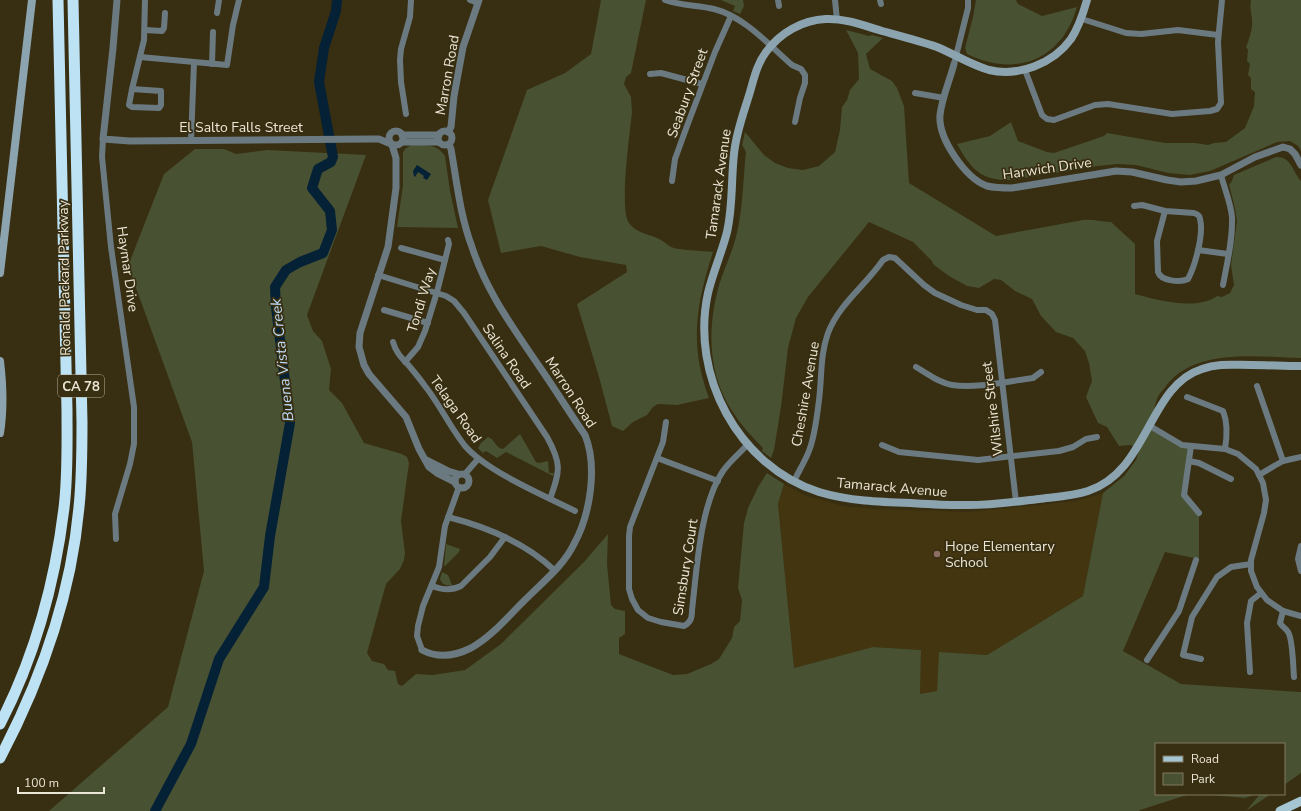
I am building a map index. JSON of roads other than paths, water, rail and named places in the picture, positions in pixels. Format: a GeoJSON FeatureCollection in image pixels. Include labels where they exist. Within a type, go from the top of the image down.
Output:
{"type":"FeatureCollection","features":[{"type":"Feature","properties":{"kind":"highway","name":"Ronald Packard Parkway"},"geometry":{"type":"LineString","coordinates":[[0,724],[26,666],[37,631],[55,563],[64,508],[67,411],[58,0]]}},
{"type":"Feature","properties":{"kind":"highway","name":"Ronald Packard Parkway"},"geometry":{"type":"LineString","coordinates":[[0,758],[28,701],[42,667],[57,621],[72,557],[79,509],[82,459],[82,422],[73,0]]}},
{"type":"Feature","properties":{"kind":"main road"},"geometry":{"type":"LineString","coordinates":[[0,273],[2,237],[32,0]]}},
{"type":"Feature","properties":{"kind":"main road","name":"Tamarack Avenue"},"geometry":{"type":"LineString","coordinates":[[1087,0],[1082,19],[1070,42],[1060,51],[1039,65],[1013,72],[993,71],[955,60],[918,41],[859,24],[837,20],[827,19],[801,24],[785,33],[770,46],[757,67],[737,136],[734,152],[731,208],[727,233],[709,287],[705,308],[703,331],[705,352],[709,372],[723,409],[737,431],[758,455],[773,468],[794,481],[818,492],[847,499],[871,501],[962,505],[1016,502],[1078,493],[1111,480],[1126,465],[1165,399],[1177,384],[1199,370],[1222,364],[1301,366]]}},
{"type":"Feature","properties":{"kind":"main road"},"geometry":{"type":"LineString","coordinates":[[0,361],[3,384],[3,405],[0,433]]}},
{"type":"Feature","properties":{"kind":"main road"},"geometry":{"type":"LineString","coordinates":[[1280,811],[1301,801]]}},
{"type":"Feature","properties":{"kind":"street","name":"Haymar Drive"},"geometry":{"type":"LineString","coordinates":[[116,538],[114,514],[130,464],[134,444],[134,408],[111,247],[102,157],[117,0]]}},
{"type":"Feature","properties":{"kind":"street"},"geometry":{"type":"LineString","coordinates":[[132,89],[161,91],[161,105],[159,108],[132,107],[129,105],[132,89],[146,30],[145,0]]}},
{"type":"Feature","properties":{"kind":"street"},"geometry":{"type":"LineString","coordinates":[[217,13],[219,0]]}},
{"type":"Feature","properties":{"kind":"street"},"geometry":{"type":"LineString","coordinates":[[140,57],[227,65],[233,25],[239,0]]}},
{"type":"Feature","properties":{"kind":"street"},"geometry":{"type":"LineString","coordinates":[[406,114],[401,82],[401,49],[410,17],[411,0]]}},
{"type":"Feature","properties":{"kind":"street"},"geometry":{"type":"LineString","coordinates":[[470,0],[479,2]]}},
{"type":"Feature","properties":{"kind":"street"},"geometry":{"type":"LineString","coordinates":[[665,0],[674,3],[716,10],[731,16],[744,23],[792,65],[801,69],[805,75],[805,83],[795,122]]}},
{"type":"Feature","properties":{"kind":"street"},"geometry":{"type":"LineString","coordinates":[[835,0],[837,20]]}},
{"type":"Feature","properties":{"kind":"street","name":"Harwich Drive"},"geometry":{"type":"LineString","coordinates":[[968,0],[968,8],[940,115],[941,128],[945,139],[964,168],[975,179],[987,186],[1012,188],[1116,171],[1132,172],[1181,182],[1196,181],[1221,175],[1255,157],[1283,147],[1290,149],[1295,154],[1301,165]]}},
{"type":"Feature","properties":{"kind":"street"},"geometry":{"type":"LineString","coordinates":[[1025,70],[1042,115],[1047,119],[1054,120],[1095,105],[1108,104],[1172,114],[1217,110],[1221,103],[1218,35],[1222,0]]}},
{"type":"Feature","properties":{"kind":"street","name":"Marron Road"},"geometry":{"type":"LineString","coordinates":[[448,132],[451,127],[454,96],[463,47],[479,2]]}},
{"type":"Feature","properties":{"kind":"street"},"geometry":{"type":"LineString","coordinates":[[146,30],[162,31],[164,28],[165,13]]}},
{"type":"Feature","properties":{"kind":"street","name":"Seabury Street"},"geometry":{"type":"LineString","coordinates":[[672,181],[675,159],[702,84],[731,16]]}},
{"type":"Feature","properties":{"kind":"street"},"geometry":{"type":"LineString","coordinates":[[1082,19],[1126,33],[1141,34],[1178,30],[1218,35]]}},
{"type":"Feature","properties":{"kind":"street"},"geometry":{"type":"LineString","coordinates":[[212,64],[213,32]]}},
{"type":"Feature","properties":{"kind":"street"},"geometry":{"type":"LineString","coordinates":[[191,141],[194,63]]}},
{"type":"Feature","properties":{"kind":"street"},"geometry":{"type":"LineString","coordinates":[[650,74],[661,74],[702,84]]}},
{"type":"Feature","properties":{"kind":"street"},"geometry":{"type":"LineString","coordinates":[[915,93],[944,98]]}},
{"type":"Feature","properties":{"kind":"street","name":"El Salto Falls Street"},"geometry":{"type":"LineString","coordinates":[[375,139],[390,135],[395,131],[399,132],[397,142]]}},
{"type":"Feature","properties":{"kind":"street"},"geometry":{"type":"LineString","coordinates":[[444,131],[448,132],[452,137],[452,141],[449,144],[443,145],[439,138],[444,131]]}},
{"type":"Feature","properties":{"kind":"street"},"geometry":{"type":"LineString","coordinates":[[390,135],[389,140],[397,142],[396,188],[391,227],[388,247],[360,332],[359,347],[361,357],[369,374],[406,417],[419,449],[429,467],[457,485],[464,487],[468,484],[469,480],[462,474],[448,471],[426,460]]}},
{"type":"Feature","properties":{"kind":"street","name":"El Salto Falls Street"},"geometry":{"type":"LineString","coordinates":[[103,139],[130,141],[375,139],[397,142],[439,138]]}},
{"type":"Feature","properties":{"kind":"street","name":"Marron Road"},"geometry":{"type":"LineString","coordinates":[[422,650],[431,654],[445,656],[471,648],[490,635],[567,556],[574,545],[586,516],[589,501],[589,445],[585,435],[507,318],[489,287],[472,249],[464,223],[449,144]]}},
{"type":"Feature","properties":{"kind":"street"},"geometry":{"type":"LineString","coordinates":[[1221,175],[1232,215],[1232,229],[1223,285]]}},
{"type":"Feature","properties":{"kind":"street"},"geometry":{"type":"LineString","coordinates":[[1134,206],[1142,205],[1165,211],[1194,213],[1200,218],[1198,250],[1188,280],[1183,282],[1159,276],[1158,241],[1165,211]]}},
{"type":"Feature","properties":{"kind":"street","name":"Tondi Way"},"geometry":{"type":"LineString","coordinates":[[405,362],[418,347],[428,323],[449,244],[448,240]]}},
{"type":"Feature","properties":{"kind":"street"},"geometry":{"type":"LineString","coordinates":[[401,248],[445,260]]}},
{"type":"Feature","properties":{"kind":"street"},"geometry":{"type":"LineString","coordinates":[[1198,250],[1228,254]]}},
{"type":"Feature","properties":{"kind":"street","name":"Cheshire Avenue"},"geometry":{"type":"LineString","coordinates":[[794,481],[809,452],[819,399],[822,359],[828,332],[836,316],[883,260],[889,257],[895,258],[924,285],[935,293],[961,305],[977,310],[986,310],[992,314]]}},
{"type":"Feature","properties":{"kind":"street","name":"Salina Road"},"geometry":{"type":"LineString","coordinates":[[378,275],[437,292],[454,301],[464,313],[547,437],[556,453],[558,477],[550,499]]}},
{"type":"Feature","properties":{"kind":"street"},"geometry":{"type":"LineString","coordinates":[[384,310],[428,323]]}},
{"type":"Feature","properties":{"kind":"street","name":"Wilshire Street"},"geometry":{"type":"LineString","coordinates":[[992,314],[994,320],[1016,502]]}},
{"type":"Feature","properties":{"kind":"street","name":"Telaga Road"},"geometry":{"type":"LineString","coordinates":[[393,342],[394,349],[399,356],[431,394],[455,433],[478,459],[506,476],[575,511]]}},
{"type":"Feature","properties":{"kind":"street"},"geometry":{"type":"LineString","coordinates":[[916,367],[936,380],[952,385],[969,386],[1033,378],[1041,372]]}},
{"type":"Feature","properties":{"kind":"street"},"geometry":{"type":"LineString","coordinates":[[1257,386],[1283,462]]}},
{"type":"Feature","properties":{"kind":"street"},"geometry":{"type":"LineString","coordinates":[[1186,397],[1223,411],[1225,416],[1227,437],[1225,449]]}},
{"type":"Feature","properties":{"kind":"street","name":"Simsbury Court"},"geometry":{"type":"LineString","coordinates":[[666,422],[663,442],[630,527],[629,536],[629,589],[632,599],[638,610],[648,618],[661,622],[684,626],[689,623],[692,618],[706,513],[723,471],[748,444]]}},
{"type":"Feature","properties":{"kind":"street"},"geometry":{"type":"LineString","coordinates":[[1150,426],[1182,445],[1225,449],[1238,454],[1256,469],[1263,482],[1266,500],[1264,513],[1251,560],[1251,571],[1261,593],[1266,600],[1282,611],[1301,616]]}},
{"type":"Feature","properties":{"kind":"street"},"geometry":{"type":"LineString","coordinates":[[882,445],[899,452],[966,460],[978,460],[1059,451],[1074,447],[1086,439],[1097,437]]}},
{"type":"Feature","properties":{"kind":"street"},"geometry":{"type":"LineString","coordinates":[[1191,446],[1184,495],[1198,513]]}},
{"type":"Feature","properties":{"kind":"street"},"geometry":{"type":"LineString","coordinates":[[1259,476],[1274,466],[1301,457]]}},
{"type":"Feature","properties":{"kind":"street"},"geometry":{"type":"LineString","coordinates":[[657,458],[718,481]]}},
{"type":"Feature","properties":{"kind":"street"},"geometry":{"type":"LineString","coordinates":[[422,650],[417,636],[418,626],[423,606],[439,567],[443,537],[457,485],[455,478],[462,474],[478,459]]}},
{"type":"Feature","properties":{"kind":"street"},"geometry":{"type":"LineString","coordinates":[[1189,461],[1231,479]]}},
{"type":"Feature","properties":{"kind":"street"},"geometry":{"type":"LineString","coordinates":[[448,517],[480,526],[505,537],[531,551],[554,570]]}},
{"type":"Feature","properties":{"kind":"street"},"geometry":{"type":"LineString","coordinates":[[432,586],[447,590],[461,586],[490,557],[505,537]]}},
{"type":"Feature","properties":{"kind":"street"},"geometry":{"type":"LineString","coordinates":[[1301,546],[1298,559],[1301,571]]}},
{"type":"Feature","properties":{"kind":"street"},"geometry":{"type":"LineString","coordinates":[[1147,660],[1179,611],[1196,560]]}},
{"type":"Feature","properties":{"kind":"street"},"geometry":{"type":"LineString","coordinates":[[1201,659],[1183,655],[1192,617],[1217,577],[1231,567],[1251,564]]}},
{"type":"Feature","properties":{"kind":"street"},"geometry":{"type":"LineString","coordinates":[[1250,672],[1247,623],[1251,601],[1261,593]]}},
{"type":"Feature","properties":{"kind":"street"},"geometry":{"type":"LineString","coordinates":[[1179,611],[1192,617]]}},
{"type":"Feature","properties":{"kind":"street"},"geometry":{"type":"LineString","coordinates":[[1282,611],[1280,623],[1281,626],[1288,632],[1291,639],[1294,677]]}},
{"type":"Feature","properties":{"kind":"water"},"geometry":{"type":"Polygon","coordinates":[[[417,165],[431,174],[427,180],[418,172],[415,177],[414,176],[413,171],[417,165]]]}},
{"type":"Feature","properties":{"kind":"waterway","name":"Buena Vista Creek"},"geometry":{"type":"LineString","coordinates":[[155,811],[191,744],[219,659],[264,587],[270,536],[290,423],[275,287],[286,270],[300,262],[323,253],[332,230],[330,211],[312,188],[318,169],[331,162],[333,157],[319,82],[324,48],[336,11],[337,0]]}},
{"type":"Feature","properties":{"kind":"place","name":"Hope Elementary School"},"geometry":{"type":"Point","coordinates":[937,554]}}]}
